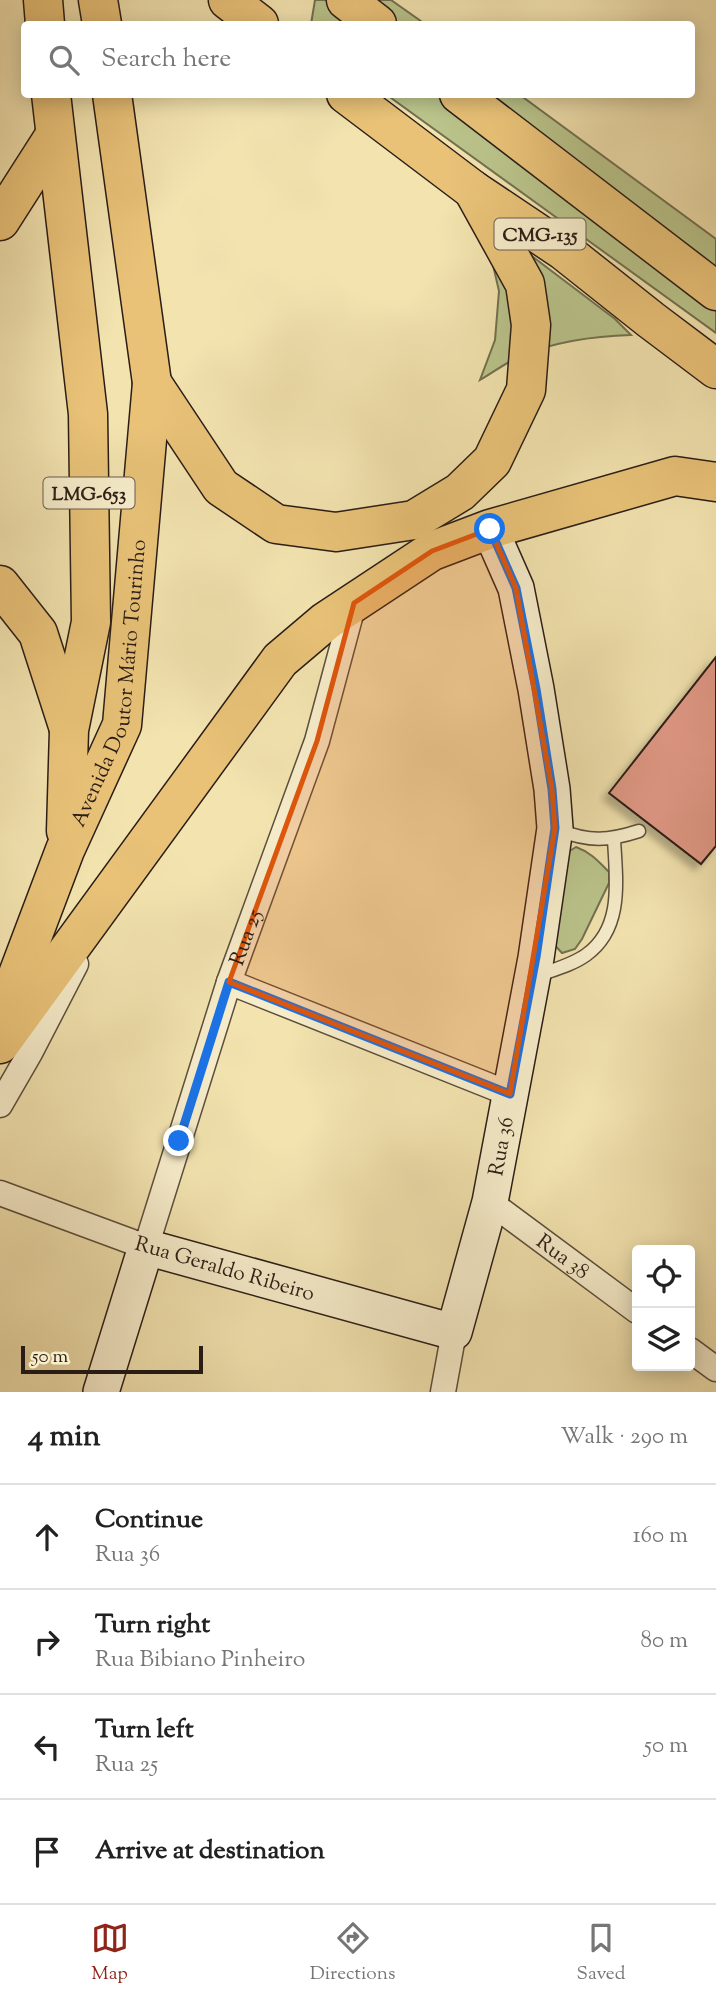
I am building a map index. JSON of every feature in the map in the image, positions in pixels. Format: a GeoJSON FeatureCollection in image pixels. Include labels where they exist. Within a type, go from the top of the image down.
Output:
{"type":"FeatureCollection","features":[{"type":"Feature","properties":{"kind":"highway"},"geometry":{"type":"LineString","coordinates":[[43,0],[45,21]]}},
{"type":"Feature","properties":{"kind":"highway"},"geometry":{"type":"LineString","coordinates":[[98,0],[102,21]]}},
{"type":"Feature","properties":{"kind":"highway"},"geometry":{"type":"LineString","coordinates":[[228,0],[255,21]]}},
{"type":"Feature","properties":{"kind":"highway"},"geometry":{"type":"LineString","coordinates":[[346,0],[373,21]]}},
{"type":"Feature","properties":{"kind":"highway","name":"Avenida Doutor Mário Tourinho"},"geometry":{"type":"LineString","coordinates":[[51,98],[88,428],[91,622],[69,730],[65,850]]}},
{"type":"Feature","properties":{"kind":"highway","name":"Avenida Doutor Mário Tourinho"},"geometry":{"type":"LineString","coordinates":[[0,1014],[14,985],[65,850],[122,724],[152,383],[113,98]]}},
{"type":"Feature","properties":{"kind":"highway","name":"CMG-135"},"geometry":{"type":"LineString","coordinates":[[351,98],[473,190],[564,251],[716,369]]}},
{"type":"Feature","properties":{"kind":"highway","name":"CMG-135"},"geometry":{"type":"LineString","coordinates":[[464,98],[716,291]]}},
{"type":"Feature","properties":{"kind":"highway"},"geometry":{"type":"LineString","coordinates":[[0,221],[55,135]]}},
{"type":"Feature","properties":{"kind":"highway"},"geometry":{"type":"LineString","coordinates":[[152,383],[220,487],[276,524],[336,532],[414,520],[460,492],[492,461],[526,390],[531,325],[525,284],[473,190]]}},
{"type":"Feature","properties":{"kind":"highway"},"geometry":{"type":"LineString","coordinates":[[0,1044],[280,660],[326,621],[432,551],[490,529],[675,476],[716,482]]}},
{"type":"Feature","properties":{"kind":"highway"},"geometry":{"type":"LineString","coordinates":[[0,585],[38,634],[69,730]]}},
{"type":"Feature","properties":{"kind":"street","name":"Rua 36"},"geometry":{"type":"LineString","coordinates":[[443,1392],[454,1332],[490,1202],[533,978],[555,828],[552,789],[538,701],[516,588],[490,529]]}},
{"type":"Feature","properties":{"kind":"street","name":"Rua 25"},"geometry":{"type":"LineString","coordinates":[[101,1392],[229,982],[317,741],[354,603]]}},
{"type":"Feature","properties":{"kind":"street"},"geometry":{"type":"LineString","coordinates":[[0,1105],[30,1054],[113,890]]}},
{"type":"Feature","properties":{"kind":"street"},"geometry":{"type":"LineString","coordinates":[[229,982],[510,1094]]}},
{"type":"Feature","properties":{"kind":"street","name":"Rua Geraldo Ribeiro"},"geometry":{"type":"LineString","coordinates":[[0,1194],[146,1247],[454,1332]]}},
{"type":"Feature","properties":{"kind":"street","name":"Rua 38"},"geometry":{"type":"LineString","coordinates":[[490,1202],[633,1308]]}},
{"type":"Feature","properties":{"kind":"street"},"geometry":{"type":"LineString","coordinates":[[695,1353],[716,1369]]}},
{"type":"Feature","properties":{"kind":"lane"},"geometry":{"type":"LineString","coordinates":[[555,828],[575,836],[614,839],[639,831]]}},
{"type":"Feature","properties":{"kind":"lane"},"geometry":{"type":"LineString","coordinates":[[533,978],[586,955],[599,944],[613,915],[616,897],[614,839]]}},
{"type":"Feature","properties":{"kind":"highlighted area"},"geometry":{"type":"Polygon","coordinates":[[[490,529],[516,588],[552,789],[555,828],[510,1094],[229,982],[317,741],[354,603],[432,551],[490,529]]]}},
{"type":"Feature","properties":{"kind":"green space"},"geometry":{"type":"Polygon","coordinates":[[[315,0],[391,0],[421,21],[312,21],[315,0]]]}},
{"type":"Feature","properties":{"kind":"green space"},"geometry":{"type":"Polygon","coordinates":[[[391,98],[524,98],[716,239],[716,333],[391,98]]]}},
{"type":"Feature","properties":{"kind":"green space"},"geometry":{"type":"Polygon","coordinates":[[[504,235],[615,319],[631,335],[590,338],[536,350],[517,357],[480,380],[495,340],[499,291],[489,248],[504,235]]]}},
{"type":"Feature","properties":{"kind":"green space"},"geometry":{"type":"Polygon","coordinates":[[[576,847],[590,854],[609,872],[609,883],[582,939],[575,949],[562,953],[550,940],[568,852],[576,847]]]}},
{"type":"Feature","properties":{"kind":"building"},"geometry":{"type":"Polygon","coordinates":[[[716,657],[716,846],[701,864],[609,793],[716,657]]]}},
{"type":"Feature","properties":{"kind":"route"},"geometry":{"type":"LineString","coordinates":[[179,1141],[229,982],[510,1094],[536,957],[555,828],[552,789],[536,689],[516,588],[490,529]]}}]}
